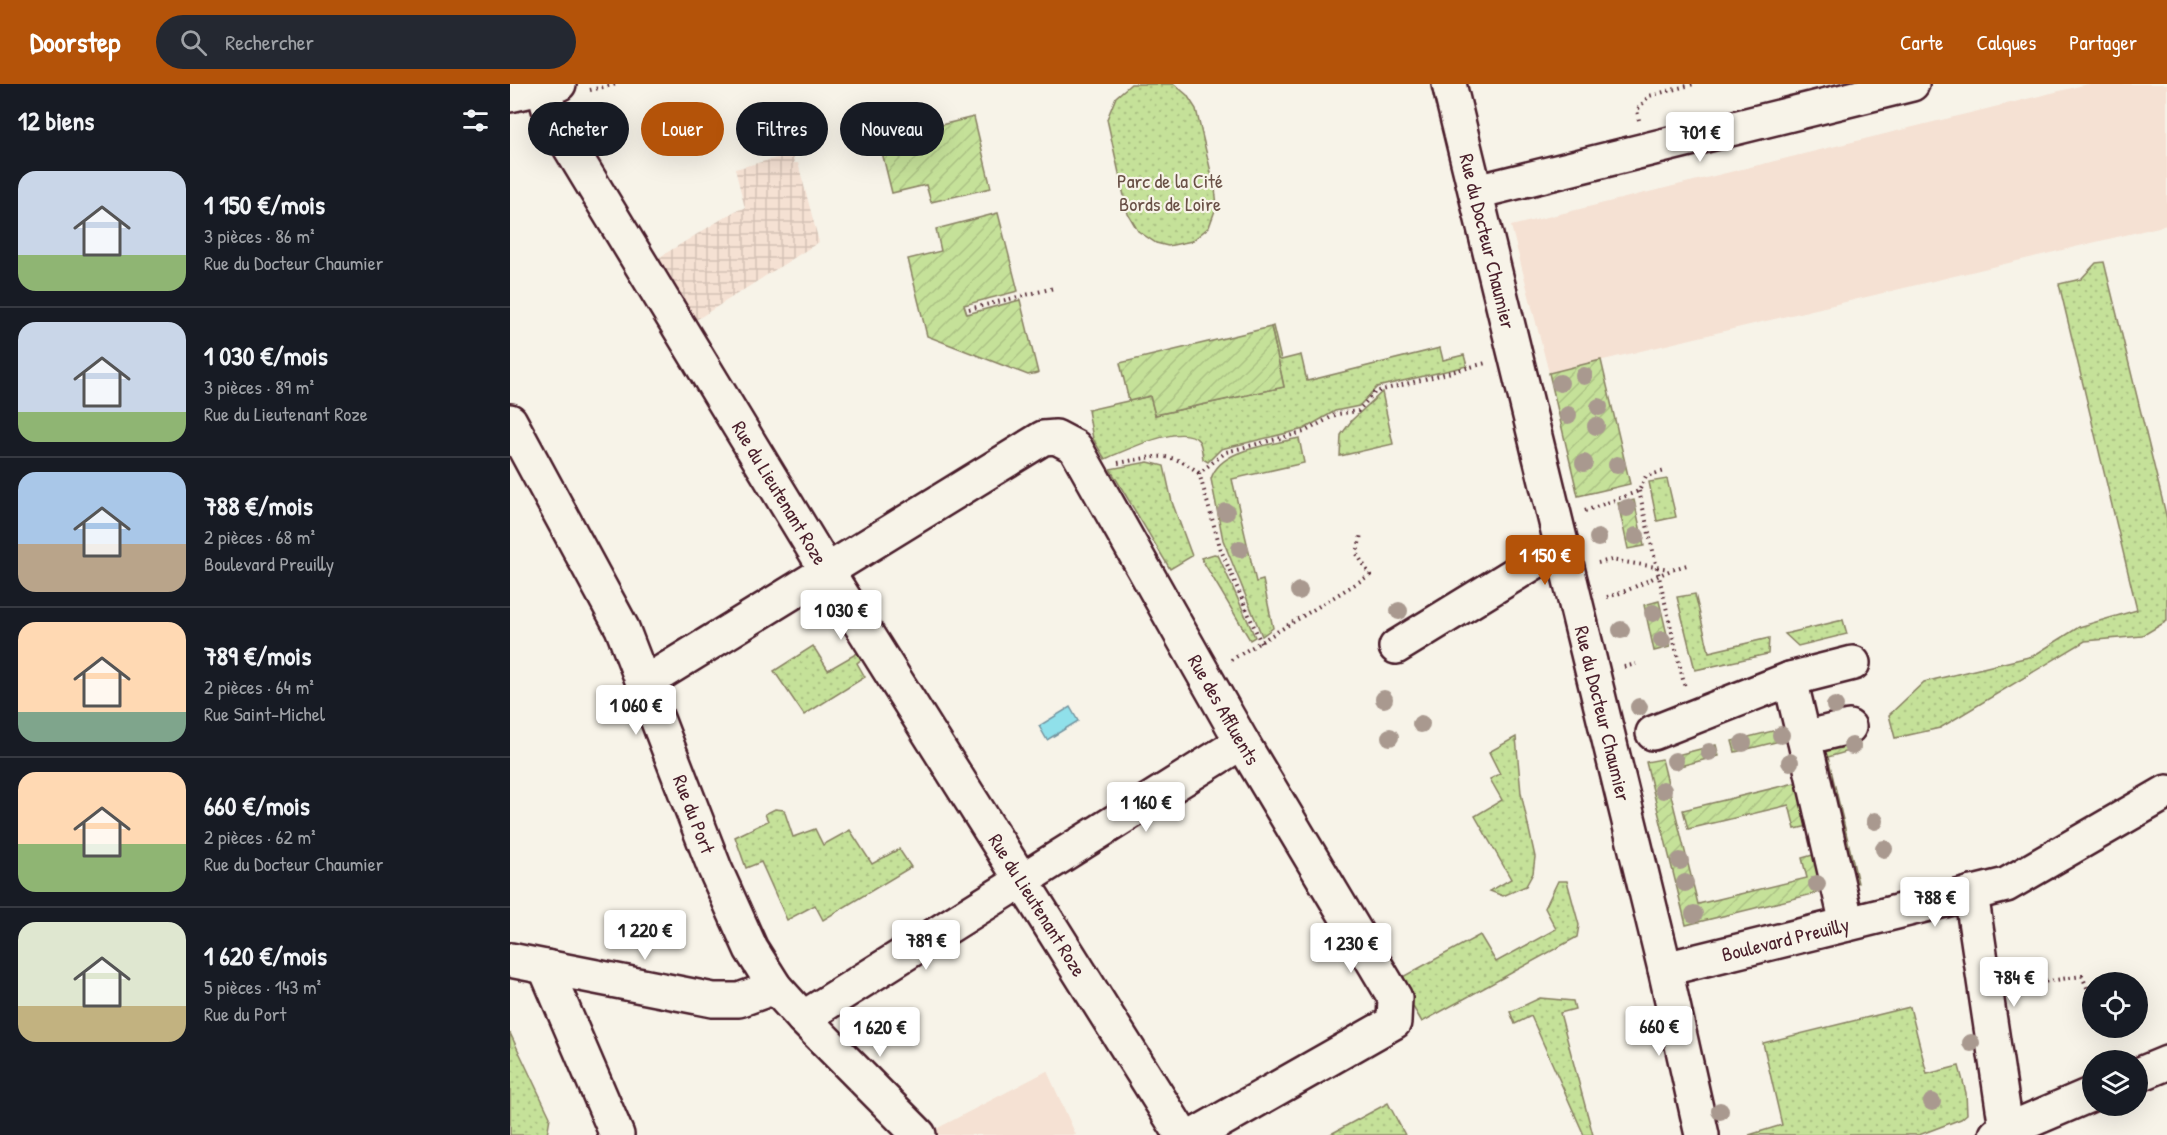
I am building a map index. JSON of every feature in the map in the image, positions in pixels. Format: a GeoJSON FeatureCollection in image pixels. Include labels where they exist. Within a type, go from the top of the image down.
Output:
{"type":"FeatureCollection","features":[{"type":"Feature","properties":{"kind":"street","name":"Rue du Docteur Chaumier"},"geometry":{"type":"LineString","coordinates":[[1449,84],[1665,969],[1702,1135]]}},
{"type":"Feature","properties":{"kind":"street"},"geometry":{"type":"LineString","coordinates":[[1476,192],[1912,84]]}},
{"type":"Feature","properties":{"kind":"street"},"geometry":{"type":"LineString","coordinates":[[510,95],[551,86]]}},
{"type":"Feature","properties":{"kind":"street","name":"Rue du Lieutenant Roze"},"geometry":{"type":"LineString","coordinates":[[551,86],[551,116],[827,571],[1182,1135]]}},
{"type":"Feature","properties":{"kind":"street","name":"Rue du Port"},"geometry":{"type":"LineString","coordinates":[[510,421],[622,628],[715,869],[751,949],[775,987],[919,1135]]}},
{"type":"Feature","properties":{"kind":"street","name":"Rue des Affluents"},"geometry":{"type":"LineString","coordinates":[[643,684],[1043,438],[1056,437],[1075,447],[1242,742],[1395,998],[1394,1023],[1195,1135]]}},
{"type":"Feature","properties":{"kind":"street"},"geometry":{"type":"LineString","coordinates":[[1396,647],[1561,546]]}},
{"type":"Feature","properties":{"kind":"street"},"geometry":{"type":"LineString","coordinates":[[1653,733],[1790,679],[1853,663]]}},
{"type":"Feature","properties":{"kind":"street"},"geometry":{"type":"LineString","coordinates":[[1790,679],[1847,924]]}},
{"type":"Feature","properties":{"kind":"street"},"geometry":{"type":"LineString","coordinates":[[1804,738],[1849,727]]}},
{"type":"Feature","properties":{"kind":"street"},"geometry":{"type":"LineString","coordinates":[[803,1018],[1242,742]]}},
{"type":"Feature","properties":{"kind":"street","name":"Boulevard Preuilly"},"geometry":{"type":"LineString","coordinates":[[1665,969],[2006,885],[2167,792]]}},
{"type":"Feature","properties":{"kind":"street"},"geometry":{"type":"LineString","coordinates":[[1971,893],[1986,990],[2003,1133],[2082,1098]]}},
{"type":"Feature","properties":{"kind":"street"},"geometry":{"type":"LineString","coordinates":[[524,963],[720,1001],[739,1000],[775,987]]}},
{"type":"Feature","properties":{"kind":"street"},"geometry":{"type":"LineString","coordinates":[[524,963],[617,1135]]}},
{"type":"Feature","properties":{"kind":"street"},"geometry":{"type":"LineString","coordinates":[[2148,1071],[2167,1063]]}},
{"type":"Feature","properties":{"kind":"path"},"geometry":{"type":"LineString","coordinates":[[1646,150],[1637,110],[1649,96],[1694,84]]}},
{"type":"Feature","properties":{"kind":"path"},"geometry":{"type":"LineString","coordinates":[[969,309],[1054,288]]}},
{"type":"Feature","properties":{"kind":"path"},"geometry":{"type":"LineString","coordinates":[[1200,473],[1226,452],[1304,432],[1337,414],[1358,411],[1375,393],[1515,355]]}},
{"type":"Feature","properties":{"kind":"path"},"geometry":{"type":"LineString","coordinates":[[1108,464],[1161,456],[1182,459],[1200,473],[1221,550],[1261,643]]}},
{"type":"Feature","properties":{"kind":"path"},"geometry":{"type":"LineString","coordinates":[[1665,471],[1646,476],[1639,491],[1657,575],[1693,717]]}},
{"type":"Feature","properties":{"kind":"path"},"geometry":{"type":"LineString","coordinates":[[1584,511],[1639,491]]}},
{"type":"Feature","properties":{"kind":"path"},"geometry":{"type":"LineString","coordinates":[[1205,676],[1370,575],[1357,554],[1361,534]]}},
{"type":"Feature","properties":{"kind":"path"},"geometry":{"type":"LineString","coordinates":[[1598,563],[1611,560],[1670,569]]}},
{"type":"Feature","properties":{"kind":"path"},"geometry":{"type":"LineString","coordinates":[[1607,597],[1619,594],[1670,569],[1687,565]]}},
{"type":"Feature","properties":{"kind":"path"},"geometry":{"type":"LineString","coordinates":[[1623,667],[1636,663]]}},
{"type":"Feature","properties":{"kind":"path"},"geometry":{"type":"LineString","coordinates":[[1986,990],[2082,976]]}},
{"type":"Feature","properties":{"kind":"shaded area"},"geometry":{"type":"Polygon","coordinates":[[[2088,84],[2167,84],[2167,225],[1549,373],[1511,226],[2088,84]]]}},
{"type":"Feature","properties":{"kind":"shaded area"},"geometry":{"type":"Polygon","coordinates":[[[792,156],[794,163],[798,163],[819,242],[696,320],[658,258],[735,211],[745,208],[735,169],[792,156]]]}},
{"type":"Feature","properties":{"kind":"shaded area"},"geometry":{"type":"Polygon","coordinates":[[[1047,1071],[1076,1135],[937,1135],[934,1130],[1047,1071]]]}},
{"type":"Feature","properties":{"kind":"green space","name":"Parc de la Cité Bords de Loire"},"geometry":{"type":"Polygon","coordinates":[[[1131,84],[1174,84],[1187,95],[1196,109],[1217,205],[1209,227],[1192,241],[1168,246],[1156,243],[1138,231],[1128,214],[1107,119],[1116,97],[1131,84]]]}},
{"type":"Feature","properties":{"kind":"green space"},"geometry":{"type":"Polygon","coordinates":[[[974,117],[991,188],[931,202],[926,185],[892,193],[883,156],[944,156],[944,124],[974,117]]]}},
{"type":"Feature","properties":{"kind":"green space"},"geometry":{"type":"Polygon","coordinates":[[[998,213],[1018,291],[964,305],[967,314],[1020,300],[1038,373],[1028,375],[927,336],[908,259],[941,251],[936,229],[998,213]]]}},
{"type":"Feature","properties":{"kind":"green space"},"geometry":{"type":"Polygon","coordinates":[[[2104,262],[2167,519],[2167,621],[2142,636],[2085,641],[1940,728],[1895,738],[1889,715],[1924,682],[2033,656],[2079,627],[2137,610],[2059,284],[2081,279],[2096,263],[2104,262]]]}},
{"type":"Feature","properties":{"kind":"green space"},"geometry":{"type":"Polygon","coordinates":[[[1273,326],[1281,360],[1301,355],[1307,381],[1440,348],[1443,360],[1464,355],[1467,366],[1377,387],[1359,406],[1335,411],[1304,429],[1221,449],[1208,462],[1203,459],[1199,441],[1191,436],[1180,434],[1138,445],[1105,459],[1093,439],[1088,410],[1150,396],[1155,415],[1284,387],[1271,327],[1273,326]]]}},
{"type":"Feature","properties":{"kind":"green space"},"geometry":{"type":"Polygon","coordinates":[[[1271,327],[1284,387],[1155,415],[1150,396],[1129,401],[1120,363],[1271,327]]]}},
{"type":"Feature","properties":{"kind":"green space"},"geometry":{"type":"Polygon","coordinates":[[[1601,360],[1630,484],[1578,496],[1549,373],[1601,360]]]}},
{"type":"Feature","properties":{"kind":"green space"},"geometry":{"type":"Polygon","coordinates":[[[1382,392],[1393,444],[1340,456],[1341,435],[1352,420],[1382,392]]]}},
{"type":"Feature","properties":{"kind":"green space"},"geometry":{"type":"Polygon","coordinates":[[[1299,438],[1304,463],[1232,479],[1256,582],[1263,580],[1273,628],[1262,636],[1223,540],[1211,479],[1216,469],[1235,454],[1299,438]]]}},
{"type":"Feature","properties":{"kind":"green space"},"geometry":{"type":"Polygon","coordinates":[[[1148,462],[1164,466],[1172,502],[1192,556],[1170,569],[1110,469],[1148,462]]]}},
{"type":"Feature","properties":{"kind":"green space"},"geometry":{"type":"Polygon","coordinates":[[[1667,479],[1676,517],[1657,521],[1649,482],[1667,479]]]}},
{"type":"Feature","properties":{"kind":"green space"},"geometry":{"type":"Polygon","coordinates":[[[1634,500],[1644,546],[1628,549],[1618,503],[1634,500]]]}},
{"type":"Feature","properties":{"kind":"green space"},"geometry":{"type":"Polygon","coordinates":[[[1218,555],[1255,637],[1250,640],[1201,558],[1218,555]]]}},
{"type":"Feature","properties":{"kind":"green space"},"geometry":{"type":"Polygon","coordinates":[[[1695,594],[1709,652],[1769,638],[1768,654],[1695,670],[1677,597],[1695,594]]]}},
{"type":"Feature","properties":{"kind":"green space"},"geometry":{"type":"Polygon","coordinates":[[[1659,601],[1670,647],[1654,651],[1644,605],[1659,601]]]}},
{"type":"Feature","properties":{"kind":"green space"},"geometry":{"type":"Polygon","coordinates":[[[1843,620],[1847,634],[1798,646],[1785,634],[1843,620]]]}},
{"type":"Feature","properties":{"kind":"green space"},"geometry":{"type":"Polygon","coordinates":[[[813,646],[828,670],[859,652],[863,658],[857,663],[865,677],[804,715],[774,671],[813,646]]]}},
{"type":"Feature","properties":{"kind":"green space"},"geometry":{"type":"Polygon","coordinates":[[[1789,727],[1792,738],[1735,752],[1732,741],[1789,727]]]}},
{"type":"Feature","properties":{"kind":"green space"},"geometry":{"type":"Polygon","coordinates":[[[1516,737],[1521,793],[1535,857],[1533,873],[1526,886],[1503,896],[1490,891],[1511,879],[1475,816],[1502,800],[1490,779],[1500,774],[1489,752],[1516,737]]]}},
{"type":"Feature","properties":{"kind":"green space"},"geometry":{"type":"Polygon","coordinates":[[[1858,737],[1860,748],[1828,757],[1858,883],[1848,885],[1815,749],[1858,737]]]}},
{"type":"Feature","properties":{"kind":"green space"},"geometry":{"type":"Polygon","coordinates":[[[1716,745],[1719,756],[1672,768],[1669,757],[1716,745]]]}},
{"type":"Feature","properties":{"kind":"green space"},"geometry":{"type":"Polygon","coordinates":[[[1662,759],[1698,904],[1807,878],[1802,858],[1820,853],[1829,890],[1686,925],[1646,762],[1662,759]]]}},
{"type":"Feature","properties":{"kind":"green space"},"geometry":{"type":"Polygon","coordinates":[[[1803,781],[1813,825],[1795,829],[1789,805],[1688,829],[1683,810],[1803,781]]]}},
{"type":"Feature","properties":{"kind":"green space"},"geometry":{"type":"Polygon","coordinates":[[[775,809],[784,810],[793,837],[815,829],[823,845],[850,830],[872,864],[899,849],[911,867],[823,920],[815,905],[787,920],[761,862],[746,868],[735,837],[768,821],[765,814],[775,809]]]}},
{"type":"Feature","properties":{"kind":"green space"},"geometry":{"type":"Polygon","coordinates":[[[1558,881],[1567,881],[1579,925],[1577,937],[1422,1022],[1397,980],[1480,935],[1496,962],[1556,929],[1545,908],[1558,881]]]}},
{"type":"Feature","properties":{"kind":"green space"},"geometry":{"type":"Polygon","coordinates":[[[1540,998],[1573,1001],[1575,1009],[1560,1013],[1593,1135],[1584,1135],[1531,1016],[1515,1024],[1510,1012],[1540,998]]]}},
{"type":"Feature","properties":{"kind":"green space"},"geometry":{"type":"Polygon","coordinates":[[[1910,1007],[1927,1074],[1959,1066],[1966,1093],[1967,1114],[1961,1119],[1919,1135],[1749,1135],[1782,1125],[1763,1043],[1910,1007]]]}},
{"type":"Feature","properties":{"kind":"green space"},"geometry":{"type":"Polygon","coordinates":[[[510,1033],[550,1117],[547,1135],[510,1135],[510,1033]]]}},
{"type":"Feature","properties":{"kind":"green space"},"geometry":{"type":"Polygon","coordinates":[[[1388,1103],[1405,1135],[1329,1135],[1388,1103]]]}},
{"type":"Feature","properties":{"kind":"water"},"geometry":{"type":"Polygon","coordinates":[[[1070,707],[1078,721],[1047,740],[1039,726],[1070,707]]]}}]}
